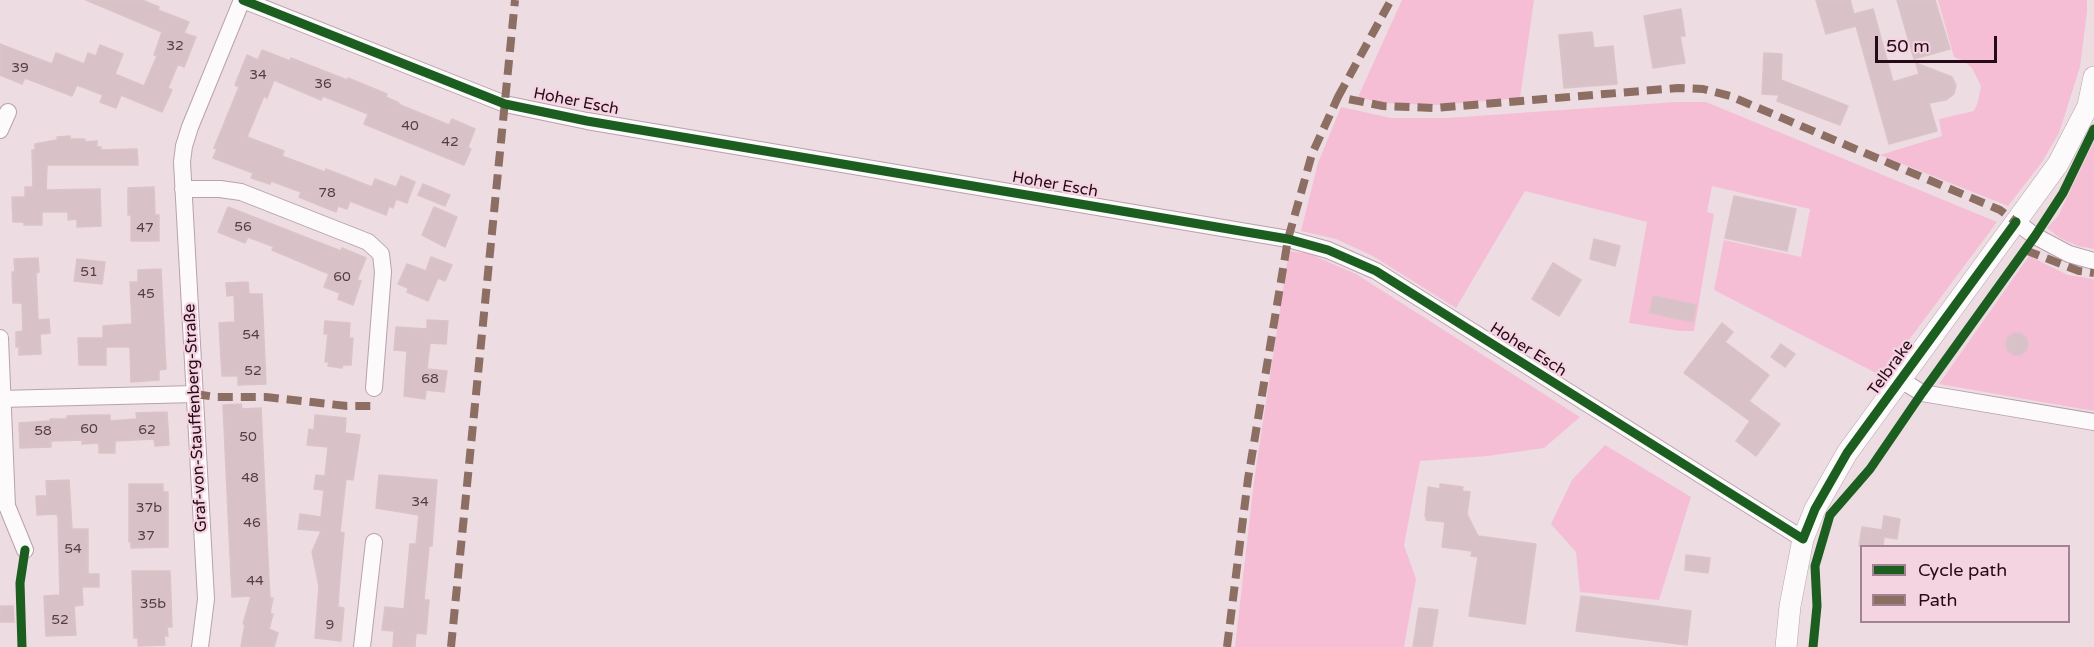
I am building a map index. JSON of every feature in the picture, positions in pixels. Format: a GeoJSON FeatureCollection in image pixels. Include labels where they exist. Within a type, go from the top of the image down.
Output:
{"type":"FeatureCollection","features":[{"type":"Feature","properties":{"kind":"street","name":"Graf-von-Stauffenberg-Straße"},"geometry":{"type":"LineString","coordinates":[[200,647],[206,599],[182,162],[184,146],[242,0]]}},
{"type":"Feature","properties":{"kind":"street","name":"Hoher Esch"},"geometry":{"type":"LineString","coordinates":[[242,0],[505,104],[588,121],[1288,239],[1328,250],[1376,271],[1803,539]]}},
{"type":"Feature","properties":{"kind":"street","name":"Telbrake"},"geometry":{"type":"LineString","coordinates":[[1786,647],[1790,606],[1803,539],[1815,509],[1847,453],[2058,164],[2088,106],[2094,77]]}},
{"type":"Feature","properties":{"kind":"street"},"geometry":{"type":"LineString","coordinates":[[0,130],[8,112]]}},
{"type":"Feature","properties":{"kind":"street"},"geometry":{"type":"LineString","coordinates":[[183,189],[220,189],[241,192],[369,242],[381,254],[383,272],[374,388]]}},
{"type":"Feature","properties":{"kind":"street"},"geometry":{"type":"LineString","coordinates":[[2016,222],[2035,236],[2069,254],[2094,261]]}},
{"type":"Feature","properties":{"kind":"street"},"geometry":{"type":"LineString","coordinates":[[0,338],[7,506],[25,550]]}},
{"type":"Feature","properties":{"kind":"street"},"geometry":{"type":"LineString","coordinates":[[1901,380],[1922,393],[2094,422]]}},
{"type":"Feature","properties":{"kind":"street"},"geometry":{"type":"LineString","coordinates":[[1,399],[195,394]]}},
{"type":"Feature","properties":{"kind":"street"},"geometry":{"type":"LineString","coordinates":[[362,647],[374,542]]}},
{"type":"Feature","properties":{"kind":"shaded area"},"geometry":{"type":"Polygon","coordinates":[[[1402,0],[1534,0],[1520,98],[1437,105],[1382,103],[1358,97],[1402,0]]]}},
{"type":"Feature","properties":{"kind":"shaded area"},"geometry":{"type":"Polygon","coordinates":[[[1938,0],[2087,0],[2080,67],[2059,133],[2042,162],[2008,206],[1880,155],[1942,136],[1939,119],[1974,111],[1978,102],[1981,86],[1972,68],[1964,61],[1954,57],[1938,0]]]}},
{"type":"Feature","properties":{"kind":"shaded area"},"geometry":{"type":"Polygon","coordinates":[[[1676,102],[1706,102],[1997,222],[1882,376],[1714,290],[1724,240],[1801,257],[1810,209],[1712,186],[1707,212],[1714,214],[1694,331],[1629,323],[1647,222],[1525,191],[1456,308],[1373,256],[1336,239],[1301,231],[1318,163],[1341,107],[1391,118],[1448,118],[1676,102]]]}},
{"type":"Feature","properties":{"kind":"shaded area"},"geometry":{"type":"Polygon","coordinates":[[[2094,141],[2094,249],[2078,246],[2060,238],[2047,228],[2058,216],[2094,141]]]}},
{"type":"Feature","properties":{"kind":"shaded area"},"geometry":{"type":"Polygon","coordinates":[[[1289,251],[1310,254],[1356,274],[1580,417],[1544,448],[1487,456],[1420,461],[1404,545],[1416,579],[1404,647],[1235,647],[1254,481],[1289,251]]]}},
{"type":"Feature","properties":{"kind":"shaded area"},"geometry":{"type":"Polygon","coordinates":[[[2029,256],[2068,275],[2094,279],[2094,411],[1939,384],[2029,256]]]}},
{"type":"Feature","properties":{"kind":"shaded area"},"geometry":{"type":"Polygon","coordinates":[[[1605,445],[1691,497],[1659,600],[1580,592],[1576,552],[1551,524],[1572,480],[1605,445]]]}},
{"type":"Feature","properties":{"kind":"building"},"geometry":{"type":"Polygon","coordinates":[[[86,0],[142,0],[159,7],[158,10],[189,22],[184,33],[196,37],[184,67],[178,64],[168,88],[172,90],[162,112],[121,95],[116,108],[100,102],[103,95],[77,85],[72,96],[25,78],[22,84],[0,75],[0,44],[52,64],[56,53],[84,64],[88,53],[96,56],[100,45],[123,54],[115,74],[144,86],[157,56],[154,55],[162,32],[86,0]]]}},
{"type":"Feature","properties":{"kind":"building"},"geometry":{"type":"Polygon","coordinates":[[[1816,0],[1850,0],[1854,14],[1873,9],[1893,82],[1919,74],[1916,63],[1952,77],[1956,85],[1954,94],[1946,100],[1929,103],[1937,131],[1889,144],[1856,26],[1826,34],[1816,0]]]}},
{"type":"Feature","properties":{"kind":"building"},"geometry":{"type":"Polygon","coordinates":[[[1897,0],[1935,0],[1950,49],[1914,59],[1897,0]]]}},
{"type":"Feature","properties":{"kind":"building"},"geometry":{"type":"Polygon","coordinates":[[[1681,9],[1685,36],[1680,36],[1685,63],[1653,68],[1644,16],[1681,9]]]}},
{"type":"Feature","properties":{"kind":"building"},"geometry":{"type":"Polygon","coordinates":[[[1592,32],[1594,48],[1613,46],[1617,84],[1564,88],[1559,35],[1592,32]]]}},
{"type":"Feature","properties":{"kind":"building"},"geometry":{"type":"Polygon","coordinates":[[[262,50],[290,61],[291,58],[347,80],[348,78],[387,94],[386,97],[398,104],[449,125],[452,119],[475,129],[468,147],[471,149],[464,165],[364,124],[368,114],[323,96],[321,100],[274,80],[267,98],[264,96],[247,137],[284,151],[282,156],[325,172],[326,169],[372,187],[375,179],[396,187],[401,176],[415,182],[407,203],[396,199],[393,208],[389,206],[386,215],[350,201],[347,209],[338,206],[336,212],[299,197],[301,192],[271,181],[270,184],[251,178],[253,173],[213,158],[217,149],[214,148],[239,87],[235,85],[247,55],[258,60],[262,50]]]}},
{"type":"Feature","properties":{"kind":"building"},"geometry":{"type":"Polygon","coordinates":[[[1764,53],[1782,54],[1781,80],[1848,106],[1840,125],[1777,101],[1779,95],[1762,94],[1764,53]]]}},
{"type":"Feature","properties":{"kind":"building"},"geometry":{"type":"Polygon","coordinates":[[[70,136],[70,139],[85,139],[85,142],[97,141],[97,147],[101,147],[101,150],[137,149],[138,165],[47,165],[46,190],[100,189],[101,226],[77,227],[77,219],[68,220],[68,212],[42,212],[42,225],[24,225],[24,222],[13,222],[12,197],[25,197],[25,187],[33,187],[32,150],[35,150],[35,144],[57,140],[57,137],[70,136]]]}},
{"type":"Feature","properties":{"kind":"building"},"geometry":{"type":"Polygon","coordinates":[[[423,184],[450,195],[445,206],[418,195],[423,184]]]}},
{"type":"Feature","properties":{"kind":"building"},"geometry":{"type":"Polygon","coordinates":[[[154,187],[155,215],[159,215],[159,241],[131,241],[128,188],[154,187]]]}},
{"type":"Feature","properties":{"kind":"building"},"geometry":{"type":"Polygon","coordinates":[[[1734,196],[1796,209],[1787,251],[1725,238],[1734,196]]]}},
{"type":"Feature","properties":{"kind":"building"},"geometry":{"type":"Polygon","coordinates":[[[228,207],[341,251],[342,248],[366,258],[357,280],[361,281],[353,305],[338,299],[340,293],[324,287],[329,274],[272,250],[274,247],[248,237],[245,243],[218,232],[228,207]]]}},
{"type":"Feature","properties":{"kind":"building"},"geometry":{"type":"Polygon","coordinates":[[[434,207],[457,217],[445,247],[422,235],[434,207]]]}},
{"type":"Feature","properties":{"kind":"building"},"geometry":{"type":"Polygon","coordinates":[[[1594,239],[1620,246],[1615,266],[1590,259],[1594,239]]]}},
{"type":"Feature","properties":{"kind":"building"},"geometry":{"type":"Polygon","coordinates":[[[431,257],[452,265],[445,281],[438,278],[428,301],[407,292],[408,288],[398,284],[407,264],[426,271],[431,257]]]}},
{"type":"Feature","properties":{"kind":"building"},"geometry":{"type":"Polygon","coordinates":[[[38,258],[39,272],[36,273],[38,320],[49,319],[50,333],[40,334],[41,354],[19,355],[19,346],[16,347],[16,332],[23,331],[22,303],[13,303],[14,259],[38,258]]]}},
{"type":"Feature","properties":{"kind":"building"},"geometry":{"type":"Polygon","coordinates":[[[77,259],[105,262],[102,284],[74,281],[77,259]]]}},
{"type":"Feature","properties":{"kind":"building"},"geometry":{"type":"Polygon","coordinates":[[[1553,263],[1581,280],[1559,316],[1532,299],[1553,263]]]}},
{"type":"Feature","properties":{"kind":"building"},"geometry":{"type":"Polygon","coordinates":[[[161,269],[166,369],[159,370],[159,380],[131,382],[130,347],[106,347],[106,365],[79,365],[78,338],[103,338],[103,326],[132,324],[130,282],[138,282],[138,270],[161,269]]]}},
{"type":"Feature","properties":{"kind":"building"},"geometry":{"type":"Polygon","coordinates":[[[248,282],[249,294],[262,294],[266,384],[238,385],[238,376],[222,376],[219,323],[235,322],[234,295],[227,296],[226,283],[248,282]]]}},
{"type":"Feature","properties":{"kind":"building"},"geometry":{"type":"Polygon","coordinates":[[[1653,296],[1696,305],[1693,322],[1650,313],[1653,296]]]}},
{"type":"Feature","properties":{"kind":"building"},"geometry":{"type":"Polygon","coordinates":[[[427,320],[448,321],[446,344],[430,343],[427,369],[447,371],[444,392],[426,390],[425,399],[404,396],[407,351],[394,350],[396,327],[427,329],[427,320]]]}},
{"type":"Feature","properties":{"kind":"building"},"geometry":{"type":"Polygon","coordinates":[[[325,321],[350,323],[349,338],[353,338],[351,365],[343,365],[342,368],[328,366],[329,362],[325,362],[328,334],[324,334],[325,321]]]}},
{"type":"Feature","properties":{"kind":"building"},"geometry":{"type":"Polygon","coordinates":[[[1722,323],[1733,332],[1725,342],[1769,375],[1749,401],[1780,424],[1756,456],[1736,441],[1750,421],[1684,373],[1722,323]]]}},
{"type":"Feature","properties":{"kind":"building"},"geometry":{"type":"Polygon","coordinates":[[[2017,333],[2025,336],[2028,344],[2025,352],[2017,355],[2009,352],[2006,344],[2009,336],[2017,333]]]}},
{"type":"Feature","properties":{"kind":"building"},"geometry":{"type":"Polygon","coordinates":[[[1781,344],[1795,354],[1785,367],[1771,357],[1781,344]]]}},
{"type":"Feature","properties":{"kind":"building"},"geometry":{"type":"Polygon","coordinates":[[[241,404],[242,409],[261,408],[270,598],[273,598],[270,613],[273,614],[269,629],[278,633],[274,647],[241,647],[245,624],[243,624],[251,596],[232,597],[223,405],[241,404]]]}},
{"type":"Feature","properties":{"kind":"building"},"geometry":{"type":"Polygon","coordinates":[[[167,412],[169,445],[155,446],[154,439],[115,441],[115,453],[99,453],[99,443],[82,444],[82,440],[51,441],[51,447],[20,448],[19,423],[67,419],[67,416],[93,415],[110,415],[110,421],[137,419],[136,413],[167,412]]]}},
{"type":"Feature","properties":{"kind":"building"},"geometry":{"type":"Polygon","coordinates":[[[315,415],[346,418],[345,433],[360,435],[353,480],[346,479],[340,532],[344,533],[338,607],[344,608],[341,641],[315,638],[319,586],[312,552],[321,531],[298,529],[300,514],[321,517],[324,490],[314,489],[316,475],[325,476],[328,447],[307,445],[309,429],[314,430],[315,415]]]}},
{"type":"Feature","properties":{"kind":"building"},"geometry":{"type":"Polygon","coordinates":[[[379,475],[437,480],[432,546],[429,546],[424,600],[429,600],[426,634],[416,633],[415,647],[393,647],[394,631],[382,630],[385,607],[404,609],[410,544],[416,544],[419,515],[376,508],[379,475]]]}},
{"type":"Feature","properties":{"kind":"building"},"geometry":{"type":"Polygon","coordinates":[[[69,480],[72,529],[88,529],[88,574],[99,574],[99,587],[82,587],[83,605],[74,606],[76,635],[46,636],[44,596],[60,595],[58,518],[57,514],[37,515],[36,496],[47,496],[46,481],[69,480]]]}},
{"type":"Feature","properties":{"kind":"building"},"geometry":{"type":"Polygon","coordinates":[[[129,484],[163,484],[163,492],[168,492],[168,547],[131,548],[131,542],[129,542],[129,484]]]}},
{"type":"Feature","properties":{"kind":"building"},"geometry":{"type":"Polygon","coordinates":[[[1440,484],[1463,487],[1462,491],[1470,492],[1467,514],[1478,536],[1536,544],[1525,624],[1469,616],[1478,557],[1471,556],[1472,551],[1442,547],[1445,522],[1426,520],[1425,516],[1428,487],[1440,489],[1440,484]]]}},
{"type":"Feature","properties":{"kind":"building"},"geometry":{"type":"Polygon","coordinates":[[[1884,516],[1900,519],[1897,539],[1884,537],[1883,545],[1859,546],[1862,527],[1882,530],[1884,516]]]}},
{"type":"Feature","properties":{"kind":"building"},"geometry":{"type":"Polygon","coordinates":[[[1686,555],[1710,558],[1708,573],[1685,570],[1686,555]]]}},
{"type":"Feature","properties":{"kind":"building"},"geometry":{"type":"Polygon","coordinates":[[[132,571],[170,571],[172,627],[167,627],[168,636],[164,636],[165,645],[138,646],[138,638],[134,638],[132,571]]]}},
{"type":"Feature","properties":{"kind":"building"},"geometry":{"type":"Polygon","coordinates":[[[1581,596],[1691,611],[1687,645],[1576,631],[1581,596]]]}},
{"type":"Feature","properties":{"kind":"building"},"geometry":{"type":"Polygon","coordinates":[[[0,606],[13,606],[14,622],[0,622],[0,606]]]}},
{"type":"Feature","properties":{"kind":"building"},"geometry":{"type":"Polygon","coordinates":[[[1419,608],[1438,610],[1432,647],[1413,647],[1419,608]]]}},
{"type":"Feature","properties":{"kind":"marked path"},"geometry":{"type":"LineString","coordinates":[[451,647],[515,0]]}},
{"type":"Feature","properties":{"kind":"marked path"},"geometry":{"type":"LineString","coordinates":[[1338,97],[1391,0]]}},
{"type":"Feature","properties":{"kind":"marked path"},"geometry":{"type":"LineString","coordinates":[[1227,647],[1248,479],[1288,239],[1312,154],[1338,97],[1383,106],[1435,108],[1678,88],[1703,89],[1730,96],[2000,210],[2016,222]]}},
{"type":"Feature","properties":{"kind":"marked path"},"geometry":{"type":"LineString","coordinates":[[2025,250],[2079,271],[2094,273]]}},
{"type":"Feature","properties":{"kind":"marked path"},"geometry":{"type":"LineString","coordinates":[[195,394],[216,397],[266,397],[347,406],[372,406]]}},
{"type":"Feature","properties":{"kind":"cycle path"},"geometry":{"type":"LineString","coordinates":[[243,0],[505,104],[587,121],[1288,239],[1328,250],[1376,271],[1803,539],[1815,509],[1847,453],[2016,222]]}},
{"type":"Feature","properties":{"kind":"cycle path"},"geometry":{"type":"LineString","coordinates":[[1813,647],[1817,606],[1815,566],[1830,515],[1870,469],[2035,236],[2063,193],[2094,129]]}},
{"type":"Feature","properties":{"kind":"cycle path"},"geometry":{"type":"LineString","coordinates":[[22,647],[20,583],[25,550]]}}]}
